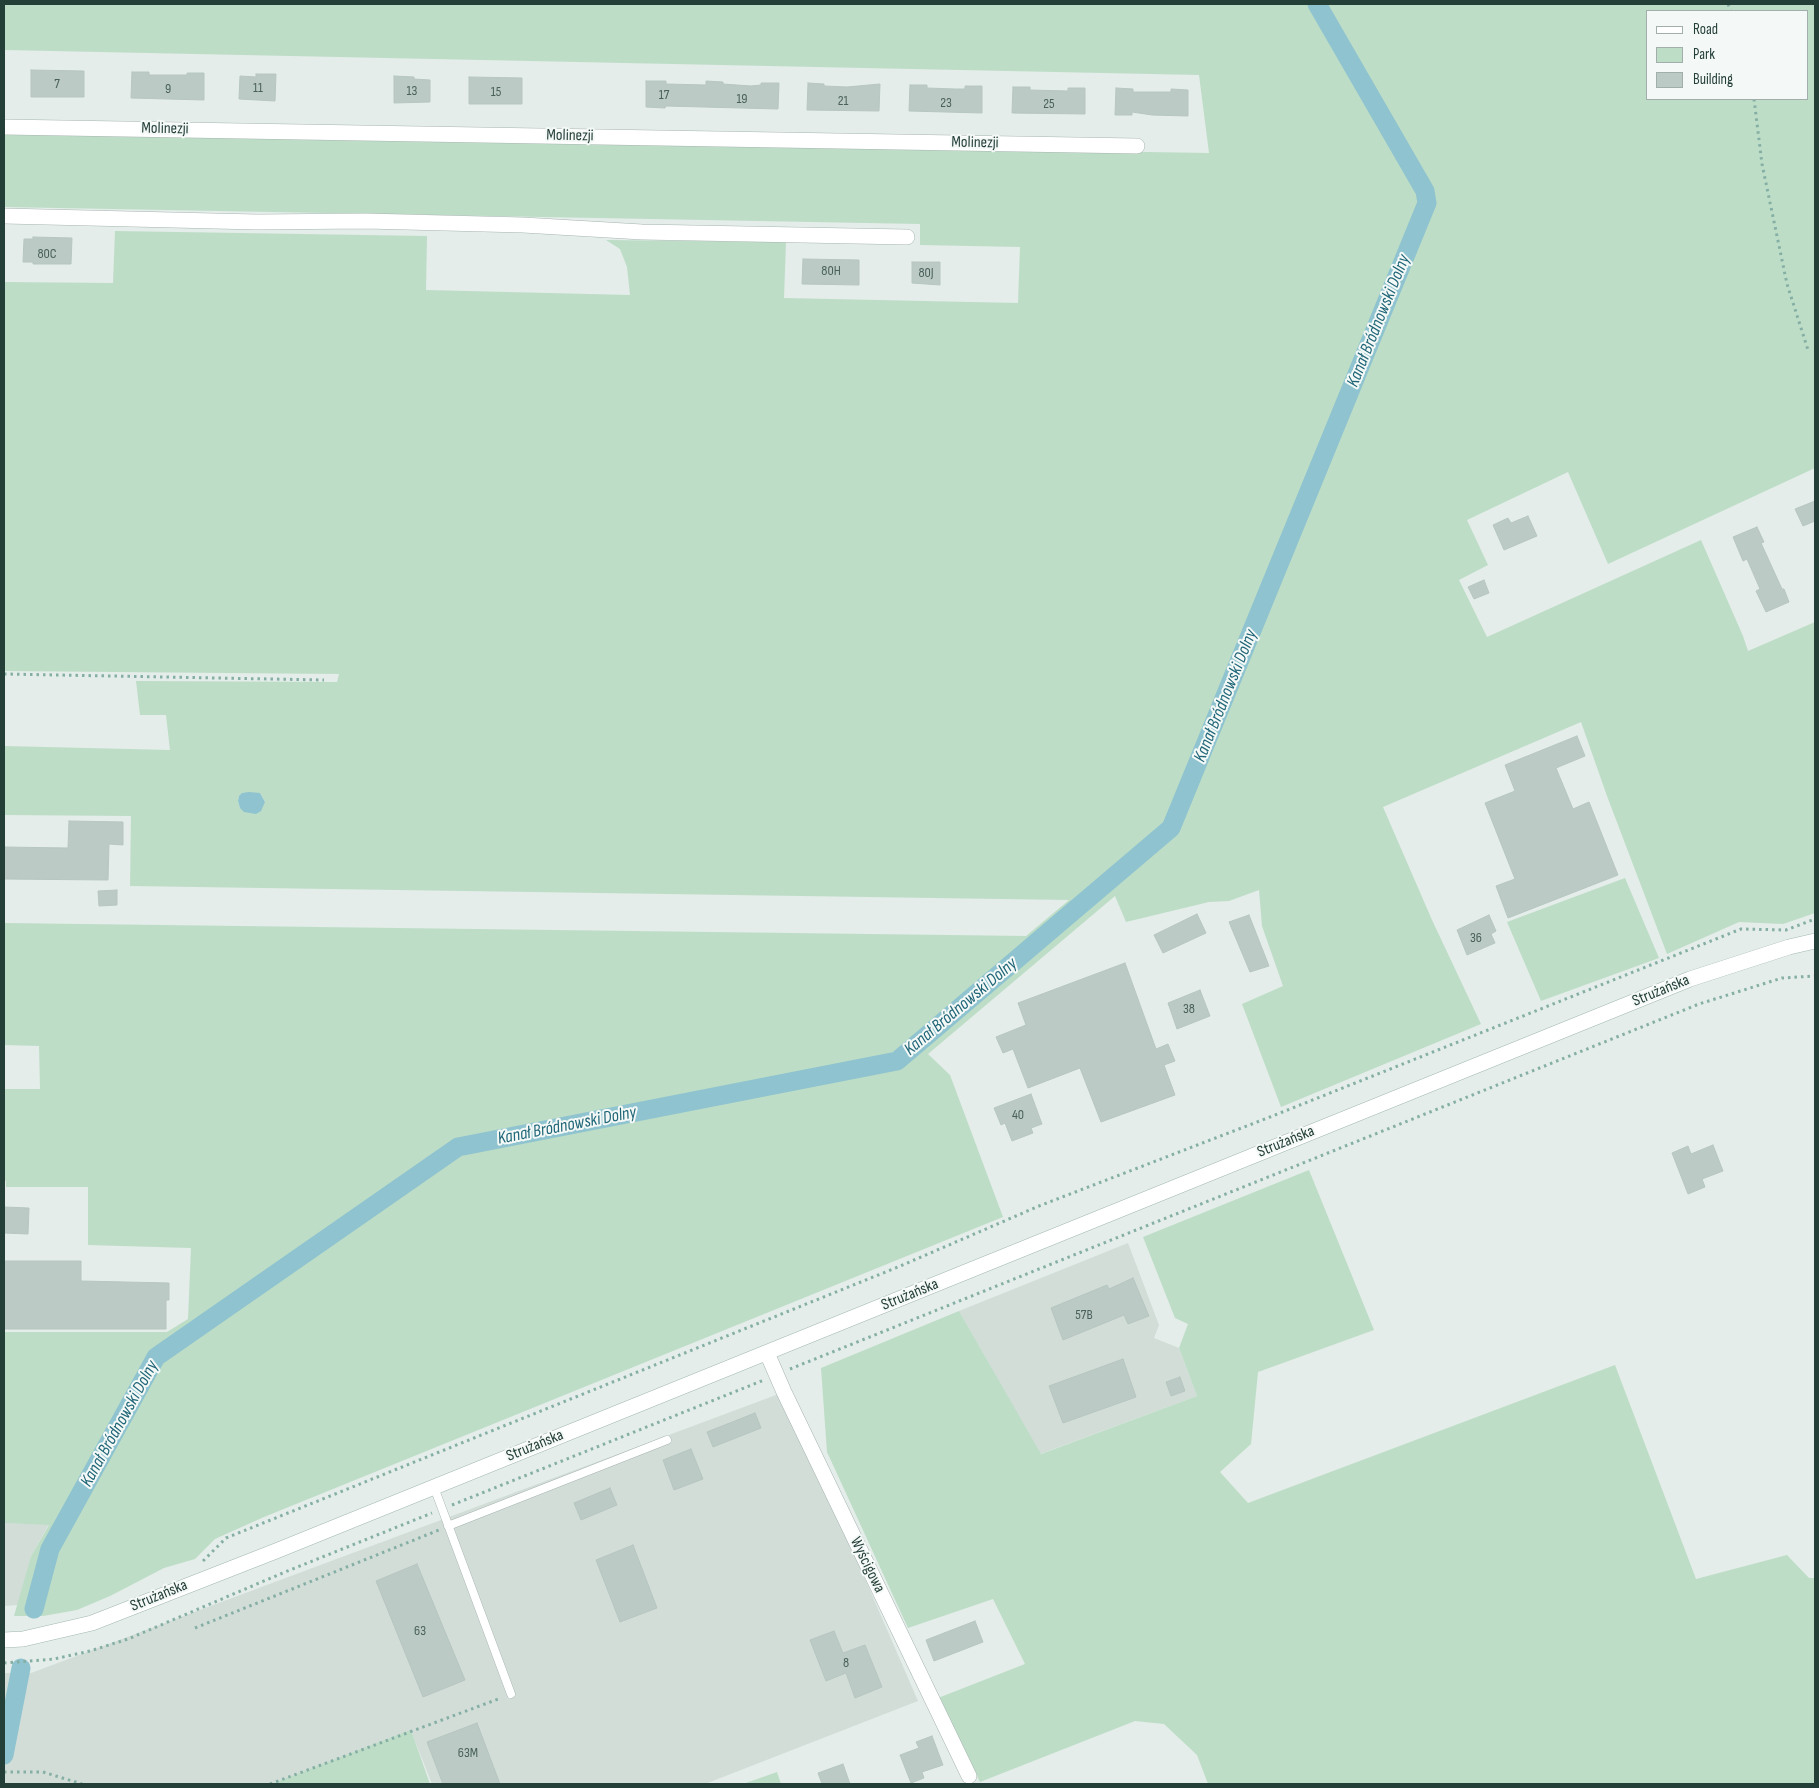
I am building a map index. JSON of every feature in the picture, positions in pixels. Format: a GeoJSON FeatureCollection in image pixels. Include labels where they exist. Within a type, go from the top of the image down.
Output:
{"type":"FeatureCollection","features":[{"type":"Feature","properties":{"kind":"street","name":"Molinezji"},"geometry":{"type":"LineString","coordinates":[[4,127],[1137,146]]}},
{"type":"Feature","properties":{"kind":"street"},"geometry":{"type":"LineString","coordinates":[[4,216],[257,222],[366,220],[523,225],[642,232],[907,237]]}},
{"type":"Feature","properties":{"kind":"street","name":"Strużańska"},"geometry":{"type":"LineString","coordinates":[[4,1640],[23,1639],[92,1623],[767,1353],[1698,976],[1789,947],[1815,941]]}},
{"type":"Feature","properties":{"kind":"street","name":"Wyścigowa"},"geometry":{"type":"LineString","coordinates":[[767,1353],[969,1776]]}},
{"type":"Feature","properties":{"kind":"lane"},"geometry":{"type":"LineString","coordinates":[[448,1526],[667,1440]]}},
{"type":"Feature","properties":{"kind":"lane"},"geometry":{"type":"LineString","coordinates":[[434,1487],[511,1694]]}},
{"type":"Feature","properties":{"kind":"path"},"geometry":{"type":"LineString","coordinates":[[1754,100],[1762,164],[1785,276],[1808,350]]}},
{"type":"Feature","properties":{"kind":"path"},"geometry":{"type":"LineString","coordinates":[[4,674],[324,680]]}},
{"type":"Feature","properties":{"kind":"path"},"geometry":{"type":"LineString","coordinates":[[197,1568],[226,1538],[898,1267],[1039,1206],[1270,1117],[1741,929],[1786,930],[1815,919]]}},
{"type":"Feature","properties":{"kind":"path"},"geometry":{"type":"LineString","coordinates":[[4,1663],[54,1659],[90,1651],[128,1639],[285,1572],[1699,1004],[1782,978],[1815,976]]}},
{"type":"Feature","properties":{"kind":"path"},"geometry":{"type":"LineString","coordinates":[[196,1628],[448,1526]]}},
{"type":"Feature","properties":{"kind":"path"},"geometry":{"type":"LineString","coordinates":[[270,1784],[511,1694]]}},
{"type":"Feature","properties":{"kind":"path"},"geometry":{"type":"LineString","coordinates":[[4,1772],[43,1772],[82,1784]]}},
{"type":"Feature","properties":{"kind":"shaded area"},"geometry":{"type":"Polygon","coordinates":[[[1128,1243],[1159,1325],[1154,1338],[1179,1348],[1197,1396],[1040,1454],[959,1311],[1128,1243]]]}},
{"type":"Feature","properties":{"kind":"shaded area"},"geometry":{"type":"Polygon","coordinates":[[[784,1392],[918,1701],[705,1784],[432,1784],[411,1731],[271,1784],[4,1784],[4,1673],[31,1673],[784,1392]]]}},
{"type":"Feature","properties":{"kind":"shaded area"},"geometry":{"type":"Polygon","coordinates":[[[4,1523],[49,1524],[31,1556],[18,1605],[4,1606],[4,1523]]]}},
{"type":"Feature","properties":{"kind":"green space"},"geometry":{"type":"Polygon","coordinates":[[[4,4],[1815,4],[1815,468],[1608,564],[1568,472],[1467,520],[1488,565],[1459,580],[1487,637],[1701,540],[1748,651],[1815,622],[1815,913],[1783,924],[1739,922],[1667,954],[1581,722],[1383,807],[1432,920],[1481,1024],[1281,1107],[1242,1004],[1283,986],[1262,926],[1259,890],[1229,901],[1209,902],[1126,922],[1115,896],[928,1054],[950,1075],[1003,1217],[264,1517],[215,1539],[195,1559],[164,1568],[110,1596],[77,1610],[43,1616],[14,1616],[31,1556],[49,1525],[4,1523],[4,1332],[167,1332],[188,1319],[191,1248],[88,1245],[88,1187],[6,1187],[6,1181],[4,1180],[4,1089],[40,1089],[39,1046],[4,1045],[4,923],[1026,936],[1069,900],[130,886],[131,816],[4,815],[4,746],[170,750],[166,715],[140,715],[136,681],[337,682],[339,674],[4,671],[4,282],[113,283],[115,231],[427,236],[426,290],[630,295],[627,267],[620,249],[606,240],[786,242],[784,298],[1018,303],[1020,247],[920,245],[920,224],[4,207],[4,134],[1209,153],[1199,75],[4,50],[4,4]],[[260,793],[239,796],[238,801],[240,808],[265,802],[260,793]]]}},
{"type":"Feature","properties":{"kind":"green space"},"geometry":{"type":"Polygon","coordinates":[[[1625,878],[1659,958],[1541,1001],[1507,922],[1625,878]]]}},
{"type":"Feature","properties":{"kind":"green space"},"geometry":{"type":"Polygon","coordinates":[[[1309,1170],[1374,1330],[1258,1372],[1251,1444],[1220,1472],[1248,1503],[1615,1365],[1696,1579],[1787,1555],[1809,1578],[1815,1578],[1815,1784],[1208,1784],[1197,1755],[1164,1724],[1135,1721],[980,1782],[938,1698],[1025,1664],[993,1599],[908,1628],[827,1452],[821,1368],[959,1311],[1041,1454],[1197,1396],[1179,1348],[1188,1324],[1175,1318],[1143,1237],[1309,1170]]]}},
{"type":"Feature","properties":{"kind":"green space"},"geometry":{"type":"Polygon","coordinates":[[[411,1730],[430,1784],[271,1784],[411,1730]]]}},
{"type":"Feature","properties":{"kind":"green space"},"geometry":{"type":"Polygon","coordinates":[[[777,1772],[781,1784],[743,1784],[777,1772]]]}},
{"type":"Feature","properties":{"kind":"water"},"geometry":{"type":"Polygon","coordinates":[[[242,793],[260,793],[265,802],[261,811],[256,814],[244,812],[240,808],[239,796],[242,793]]]}},
{"type":"Feature","properties":{"kind":"building"},"geometry":{"type":"Polygon","coordinates":[[[31,70],[84,71],[84,97],[31,97],[31,70]]]}},
{"type":"Feature","properties":{"kind":"building"},"geometry":{"type":"Polygon","coordinates":[[[132,72],[149,72],[149,75],[204,73],[204,100],[131,98],[132,72]]]}},
{"type":"Feature","properties":{"kind":"building"},"geometry":{"type":"Polygon","coordinates":[[[256,74],[276,74],[275,101],[239,99],[240,76],[256,77],[256,74]]]}},
{"type":"Feature","properties":{"kind":"building"},"geometry":{"type":"Polygon","coordinates":[[[394,76],[430,80],[430,102],[394,103],[394,76]]]}},
{"type":"Feature","properties":{"kind":"building"},"geometry":{"type":"Polygon","coordinates":[[[469,77],[522,78],[522,104],[469,104],[469,77]]]}},
{"type":"Feature","properties":{"kind":"building"},"geometry":{"type":"Polygon","coordinates":[[[646,81],[666,81],[666,84],[706,85],[706,81],[751,86],[761,85],[761,83],[779,83],[778,109],[646,107],[646,81]]]}},
{"type":"Feature","properties":{"kind":"building"},"geometry":{"type":"Polygon","coordinates":[[[808,83],[847,87],[880,84],[879,111],[807,110],[808,83]]]}},
{"type":"Feature","properties":{"kind":"building"},"geometry":{"type":"Polygon","coordinates":[[[910,85],[927,85],[927,88],[955,89],[965,89],[965,86],[982,86],[982,113],[909,111],[910,85]]]}},
{"type":"Feature","properties":{"kind":"building"},"geometry":{"type":"Polygon","coordinates":[[[1013,87],[1030,87],[1030,90],[1068,91],[1068,88],[1085,88],[1085,114],[1012,113],[1013,87]]]}},
{"type":"Feature","properties":{"kind":"building"},"geometry":{"type":"Polygon","coordinates":[[[1116,88],[1133,89],[1133,92],[1171,92],[1171,89],[1188,90],[1188,116],[1152,115],[1132,112],[1132,115],[1115,115],[1116,88]]]}},
{"type":"Feature","properties":{"kind":"building"},"geometry":{"type":"Polygon","coordinates":[[[33,237],[72,238],[71,264],[33,264],[33,262],[23,262],[24,239],[33,239],[33,237]]]}},
{"type":"Feature","properties":{"kind":"building"},"geometry":{"type":"Polygon","coordinates":[[[803,259],[859,260],[859,285],[802,284],[803,259]]]}},
{"type":"Feature","properties":{"kind":"building"},"geometry":{"type":"Polygon","coordinates":[[[912,262],[940,262],[940,285],[912,283],[912,262]]]}},
{"type":"Feature","properties":{"kind":"building"},"geometry":{"type":"Polygon","coordinates":[[[1815,501],[1815,521],[1803,526],[1795,509],[1815,501]]]}},
{"type":"Feature","properties":{"kind":"building"},"geometry":{"type":"Polygon","coordinates":[[[1528,516],[1537,536],[1504,550],[1493,525],[1508,518],[1511,523],[1528,516]]]}},
{"type":"Feature","properties":{"kind":"building"},"geometry":{"type":"Polygon","coordinates":[[[1757,527],[1764,542],[1761,543],[1789,602],[1766,612],[1756,591],[1760,589],[1747,559],[1743,561],[1733,537],[1757,527]]]}},
{"type":"Feature","properties":{"kind":"building"},"geometry":{"type":"Polygon","coordinates":[[[1484,580],[1489,593],[1474,599],[1468,587],[1484,580]]]}},
{"type":"Feature","properties":{"kind":"building"},"geometry":{"type":"Polygon","coordinates":[[[1577,736],[1585,756],[1556,768],[1573,809],[1589,802],[1618,875],[1508,918],[1496,886],[1515,879],[1485,803],[1515,791],[1505,765],[1577,736]]]}},
{"type":"Feature","properties":{"kind":"building"},"geometry":{"type":"Polygon","coordinates":[[[69,821],[123,822],[123,845],[109,844],[108,880],[4,879],[4,847],[68,848],[69,821]]]}},
{"type":"Feature","properties":{"kind":"building"},"geometry":{"type":"Polygon","coordinates":[[[117,890],[117,905],[99,906],[98,891],[117,890]]]}},
{"type":"Feature","properties":{"kind":"building"},"geometry":{"type":"Polygon","coordinates":[[[1197,914],[1206,933],[1163,953],[1154,935],[1197,914]]]}},
{"type":"Feature","properties":{"kind":"building"},"geometry":{"type":"Polygon","coordinates":[[[1249,915],[1269,966],[1250,972],[1229,922],[1249,915]]]}},
{"type":"Feature","properties":{"kind":"building"},"geometry":{"type":"Polygon","coordinates":[[[1489,915],[1496,931],[1491,934],[1495,943],[1467,955],[1457,930],[1489,915]]]}},
{"type":"Feature","properties":{"kind":"building"},"geometry":{"type":"Polygon","coordinates":[[[1125,963],[1156,1049],[1168,1044],[1175,1061],[1164,1065],[1175,1095],[1101,1122],[1080,1068],[1028,1088],[1013,1049],[1003,1053],[996,1037],[1026,1025],[1018,1003],[1125,963]]]}},
{"type":"Feature","properties":{"kind":"building"},"geometry":{"type":"Polygon","coordinates":[[[1200,990],[1210,1016],[1177,1029],[1168,1003],[1200,990]]]}},
{"type":"Feature","properties":{"kind":"building"},"geometry":{"type":"Polygon","coordinates":[[[1031,1094],[1042,1124],[1031,1128],[1033,1133],[1012,1141],[1005,1123],[1001,1125],[994,1108],[1031,1094]]]}},
{"type":"Feature","properties":{"kind":"building"},"geometry":{"type":"Polygon","coordinates":[[[1713,1145],[1723,1171],[1702,1179],[1705,1187],[1688,1194],[1672,1153],[1688,1146],[1691,1154],[1713,1145]]]}},
{"type":"Feature","properties":{"kind":"building"},"geometry":{"type":"Polygon","coordinates":[[[4,1207],[29,1208],[28,1234],[4,1233],[4,1207]]]}},
{"type":"Feature","properties":{"kind":"building"},"geometry":{"type":"Polygon","coordinates":[[[4,1261],[81,1261],[81,1281],[169,1283],[169,1300],[166,1300],[166,1329],[4,1329],[4,1261]]]}},
{"type":"Feature","properties":{"kind":"building"},"geometry":{"type":"Polygon","coordinates":[[[1133,1278],[1149,1316],[1128,1324],[1124,1315],[1063,1340],[1051,1308],[1107,1285],[1109,1289],[1133,1278]]]}},
{"type":"Feature","properties":{"kind":"building"},"geometry":{"type":"Polygon","coordinates":[[[1123,1359],[1136,1397],[1063,1423],[1049,1386],[1123,1359]]]}},
{"type":"Feature","properties":{"kind":"building"},"geometry":{"type":"Polygon","coordinates":[[[1180,1377],[1185,1391],[1171,1396],[1166,1382],[1180,1377]]]}},
{"type":"Feature","properties":{"kind":"building"},"geometry":{"type":"Polygon","coordinates":[[[755,1413],[761,1428],[713,1447],[707,1432],[755,1413]]]}},
{"type":"Feature","properties":{"kind":"building"},"geometry":{"type":"Polygon","coordinates":[[[691,1449],[703,1479],[674,1490],[663,1460],[691,1449]]]}},
{"type":"Feature","properties":{"kind":"building"},"geometry":{"type":"Polygon","coordinates":[[[610,1488],[617,1505],[581,1520],[574,1503],[610,1488]]]}},
{"type":"Feature","properties":{"kind":"building"},"geometry":{"type":"Polygon","coordinates":[[[633,1545],[657,1608],[620,1622],[596,1560],[633,1545]]]}},
{"type":"Feature","properties":{"kind":"building"},"geometry":{"type":"Polygon","coordinates":[[[417,1564],[465,1680],[423,1697],[376,1581],[417,1564]]]}},
{"type":"Feature","properties":{"kind":"building"},"geometry":{"type":"Polygon","coordinates":[[[975,1621],[983,1642],[934,1661],[926,1640],[975,1621]]]}},
{"type":"Feature","properties":{"kind":"building"},"geometry":{"type":"Polygon","coordinates":[[[834,1631],[843,1653],[865,1645],[882,1687],[855,1698],[846,1673],[826,1681],[810,1640],[834,1631]]]}},
{"type":"Feature","properties":{"kind":"building"},"geometry":{"type":"Polygon","coordinates":[[[477,1723],[500,1784],[443,1784],[427,1742],[477,1723]]]}},
{"type":"Feature","properties":{"kind":"building"},"geometry":{"type":"Polygon","coordinates":[[[932,1736],[943,1765],[922,1772],[924,1778],[911,1783],[900,1755],[919,1748],[916,1742],[932,1736]]]}},
{"type":"Feature","properties":{"kind":"building"},"geometry":{"type":"Polygon","coordinates":[[[843,1764],[850,1784],[822,1784],[818,1773],[843,1764]]]}},
{"type":"Feature","properties":{"kind":"waterway","name":"Kanał Bródnowski Dolny"},"geometry":{"type":"LineString","coordinates":[[34,1609],[50,1549],[156,1357],[458,1147],[897,1061],[1171,828],[1427,203],[1425,191],[1317,4]]}},
{"type":"Feature","properties":{"kind":"waterway","name":"Kanał Bródnowski Dolny"},"geometry":{"type":"LineString","coordinates":[[4,1755],[21,1668]]}}]}
